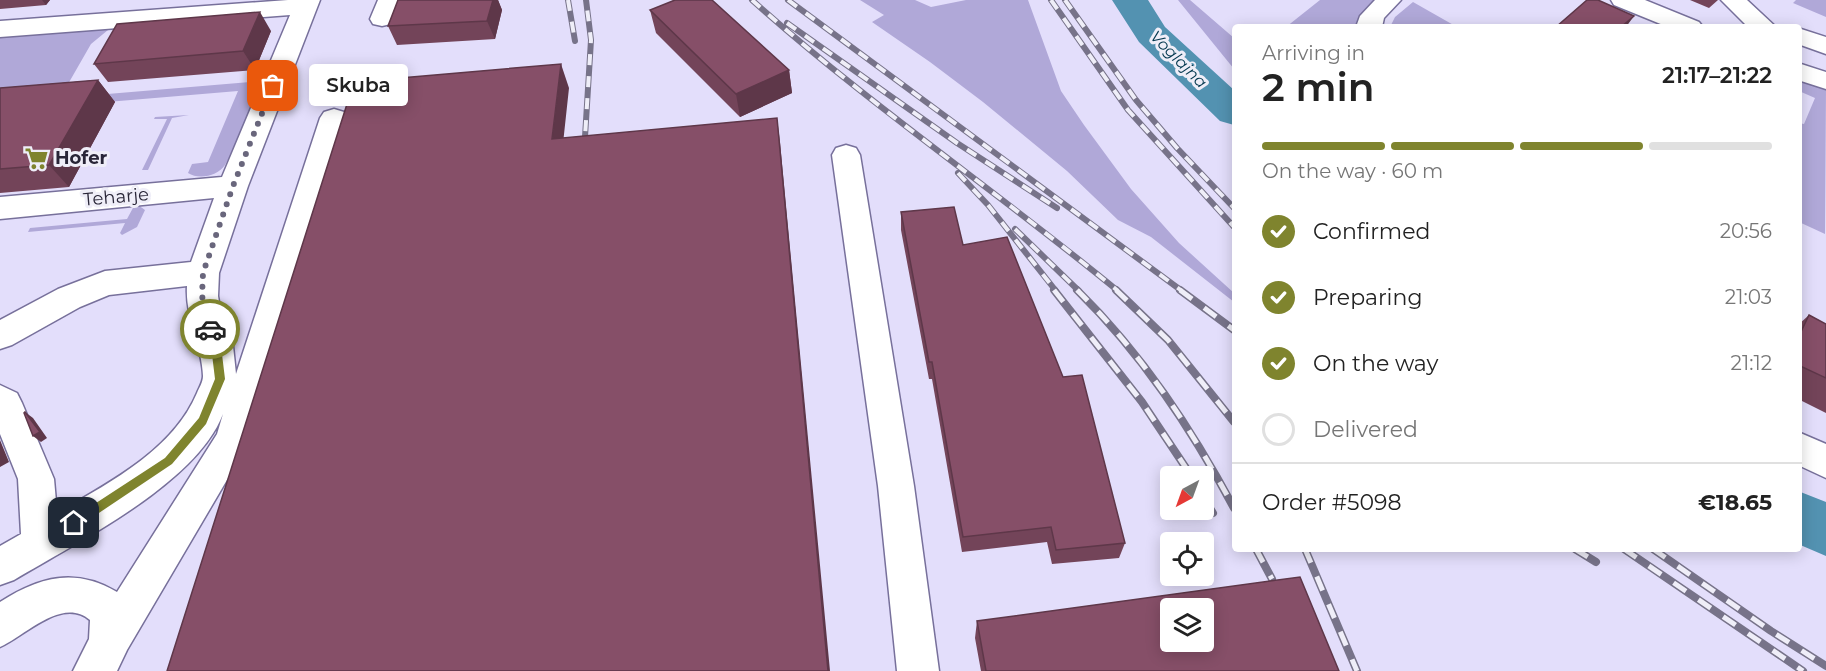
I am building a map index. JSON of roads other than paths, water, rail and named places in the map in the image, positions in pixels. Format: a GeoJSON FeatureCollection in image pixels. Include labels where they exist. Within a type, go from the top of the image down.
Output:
{"type":"FeatureCollection","features":[{"type":"Feature","properties":{"kind":"street"},"geometry":{"type":"LineString","coordinates":[[1369,24],[1372,16],[1389,0]]}},
{"type":"Feature","properties":{"kind":"street"},"geometry":{"type":"LineString","coordinates":[[1623,0],[1673,24]]}},
{"type":"Feature","properties":{"kind":"street"},"geometry":{"type":"LineString","coordinates":[[1733,0],[1760,24]]}},
{"type":"Feature","properties":{"kind":"street"},"geometry":{"type":"LineString","coordinates":[[0,29],[307,3],[233,186],[203,273],[202,296],[206,320],[216,346],[220,379],[203,421],[168,461],[107,504],[0,567]]}},
{"type":"Feature","properties":{"kind":"street"},"geometry":{"type":"LineString","coordinates":[[1802,37],[1826,46]]}},
{"type":"Feature","properties":{"kind":"street"},"geometry":{"type":"LineString","coordinates":[[102,655],[233,440],[334,118]]}},
{"type":"Feature","properties":{"kind":"street"},"geometry":{"type":"LineString","coordinates":[[846,156],[896,486],[918,671]]}},
{"type":"Feature","properties":{"kind":"street","name":"Teharje"},"geometry":{"type":"LineString","coordinates":[[0,208],[233,186]]}},
{"type":"Feature","properties":{"kind":"street"},"geometry":{"type":"LineString","coordinates":[[0,336],[69,297],[105,283],[203,273]]}},
{"type":"Feature","properties":{"kind":"street"},"geometry":{"type":"LineString","coordinates":[[0,399],[5,403],[36,479],[41,543]]}},
{"type":"Feature","properties":{"kind":"street"},"geometry":{"type":"LineString","coordinates":[[1802,449],[1826,462]]}},
{"type":"Feature","properties":{"kind":"street"},"geometry":{"type":"LineString","coordinates":[[0,627],[15,614],[46,599],[71,594],[89,596],[105,606],[111,623],[102,655]]}},
{"type":"Feature","properties":{"kind":"waterway","name":"Voglajna"},"geometry":{"type":"LineString","coordinates":[[1130,0],[1152,34],[1232,110]]}},
{"type":"Feature","properties":{"kind":"waterway","name":"Voglajna"},"geometry":{"type":"LineString","coordinates":[[1802,517],[1826,531]]}},
{"type":"Feature","properties":{"kind":"railway"},"geometry":{"type":"LineString","coordinates":[[568,0],[575,41]]}},
{"type":"Feature","properties":{"kind":"railway"},"geometry":{"type":"LineString","coordinates":[[584,153],[591,40],[586,0]]}},
{"type":"Feature","properties":{"kind":"railway"},"geometry":{"type":"LineString","coordinates":[[752,0],[887,112],[1118,291]]}},
{"type":"Feature","properties":{"kind":"railway"},"geometry":{"type":"LineString","coordinates":[[788,0],[1182,291]]}},
{"type":"Feature","properties":{"kind":"railway"},"geometry":{"type":"LineString","coordinates":[[1051,0],[1128,110],[1232,225]]}},
{"type":"Feature","properties":{"kind":"railway"},"geometry":{"type":"LineString","coordinates":[[1065,0],[1136,100],[1177,148],[1232,206]]}},
{"type":"Feature","properties":{"kind":"railway"},"geometry":{"type":"LineString","coordinates":[[787,23],[957,143],[1057,208]]}},
{"type":"Feature","properties":{"kind":"railway"},"geometry":{"type":"LineString","coordinates":[[958,173],[988,205],[1056,291]]}},
{"type":"Feature","properties":{"kind":"railway"},"geometry":{"type":"LineString","coordinates":[[1015,229],[1079,291]]}},
{"type":"Feature","properties":{"kind":"railway"},"geometry":{"type":"LineString","coordinates":[[1054,290],[1142,402],[1185,466]]}},
{"type":"Feature","properties":{"kind":"railway"},"geometry":{"type":"LineString","coordinates":[[1077,290],[1123,340],[1164,393],[1232,505]]}},
{"type":"Feature","properties":{"kind":"railway"},"geometry":{"type":"LineString","coordinates":[[1116,290],[1168,340],[1232,420]]}},
{"type":"Feature","properties":{"kind":"railway"},"geometry":{"type":"LineString","coordinates":[[1180,290],[1232,329]]}},
{"type":"Feature","properties":{"kind":"railway"},"geometry":{"type":"LineString","coordinates":[[1258,552],[1272,579]]}},
{"type":"Feature","properties":{"kind":"railway"},"geometry":{"type":"LineString","coordinates":[[1306,552],[1357,671]]}},
{"type":"Feature","properties":{"kind":"railway"},"geometry":{"type":"LineString","coordinates":[[1580,552],[1596,562]]}},
{"type":"Feature","properties":{"kind":"railway"},"geometry":{"type":"LineString","coordinates":[[1628,552],[1803,671]]}},
{"type":"Feature","properties":{"kind":"railway"},"geometry":{"type":"LineString","coordinates":[[1657,552],[1826,666]]}},
{"type":"Feature","properties":{"kind":"place","name":"Skuba"},"geometry":{"type":"Point","coordinates":[273,86]}},
{"type":"Feature","properties":{"kind":"place","name":"Hofer"},"geometry":{"type":"Point","coordinates":[37,158]}}]}
